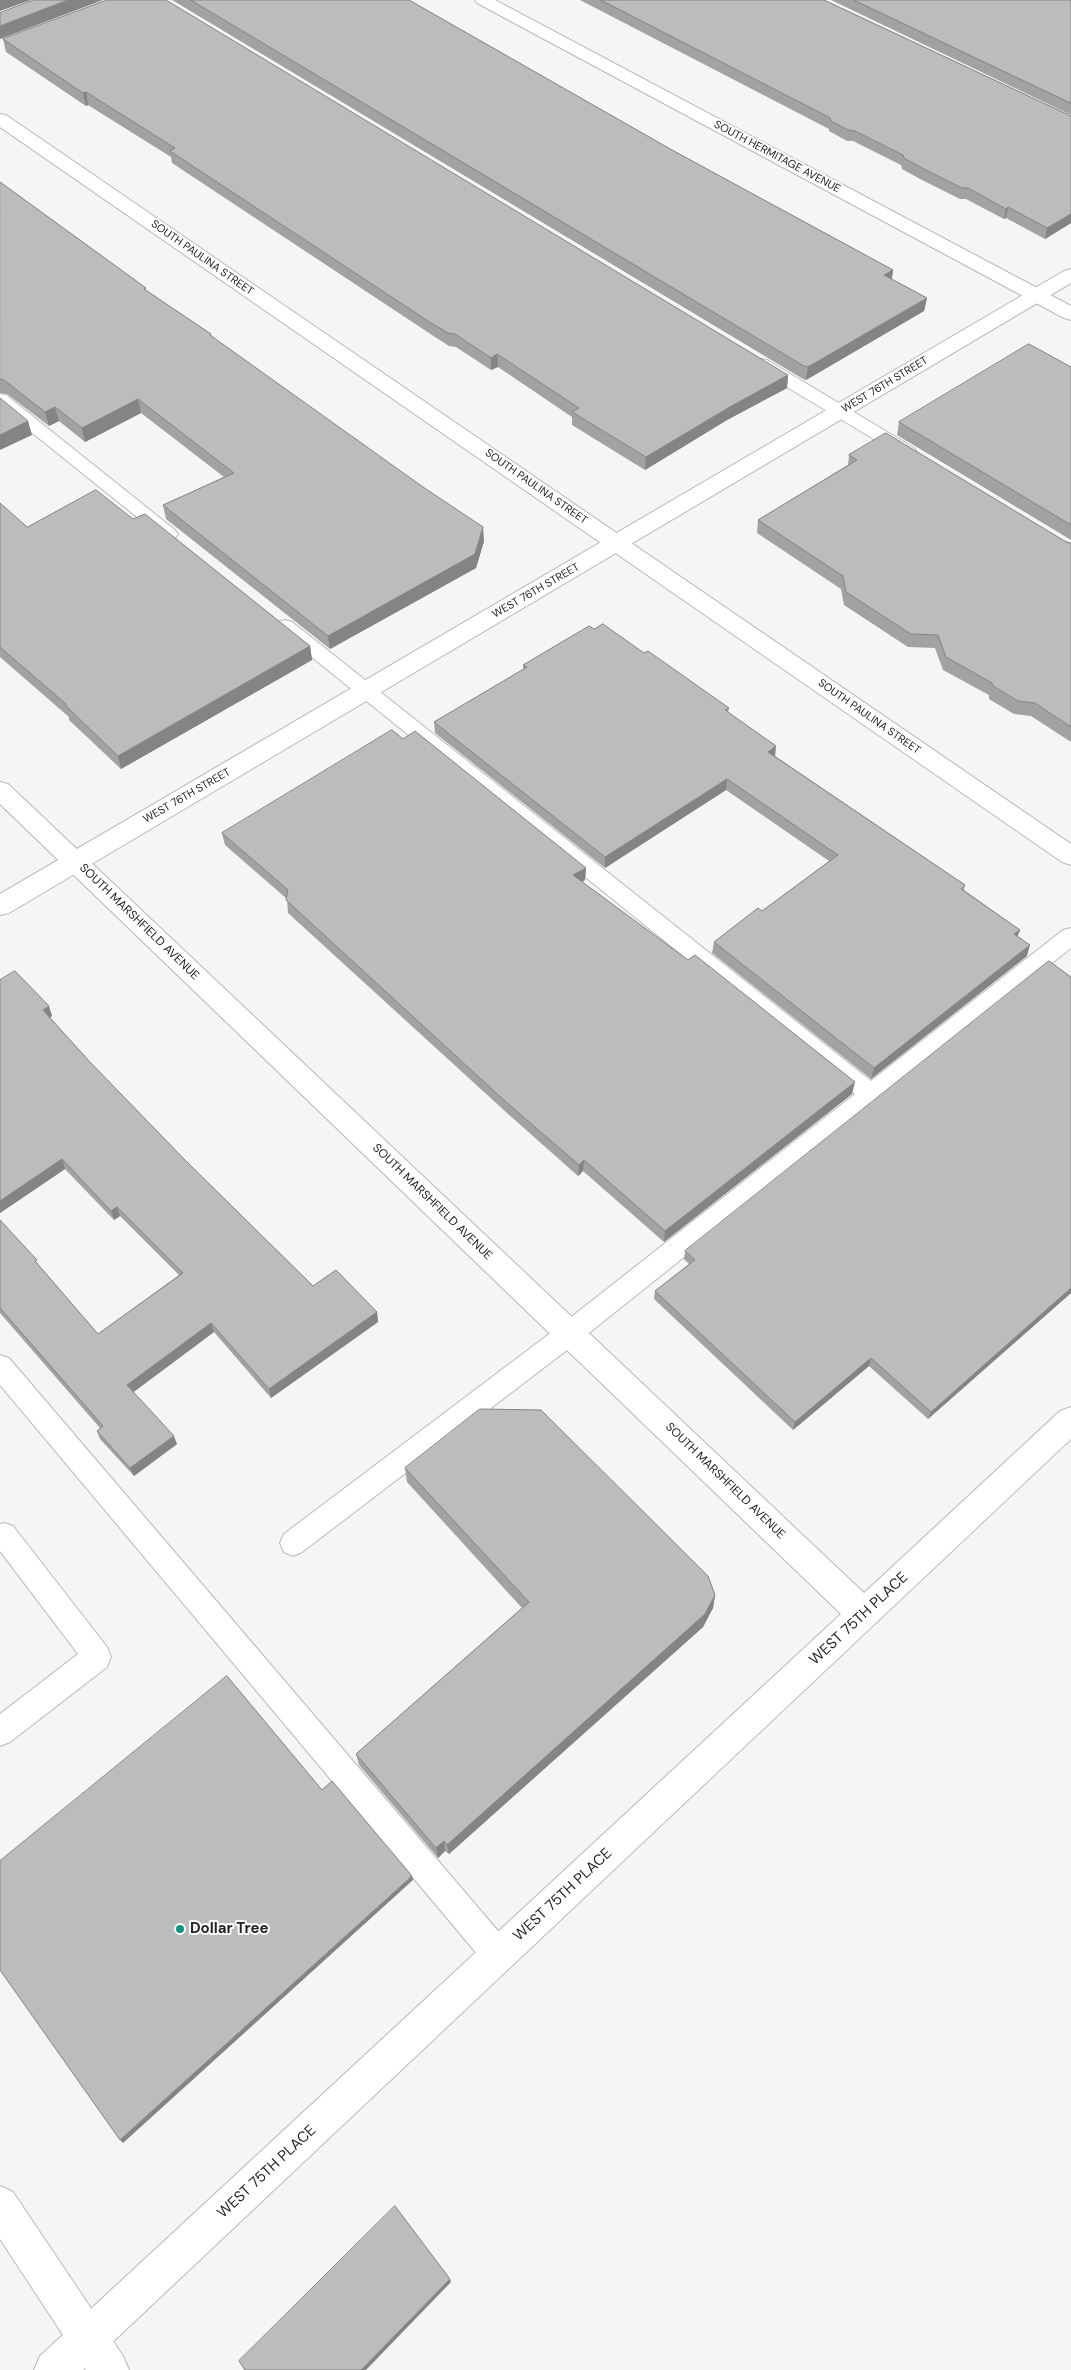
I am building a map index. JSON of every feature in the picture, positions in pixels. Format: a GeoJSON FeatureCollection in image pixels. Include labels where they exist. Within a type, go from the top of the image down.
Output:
{"type":"FeatureCollection","features":[{"type":"Feature","properties":{"kind":"street","name":"SOUTH HERMITAGE AVENUE"},"geometry":{"type":"LineString","coordinates":[[483,0],[1071,314]]}},
{"type":"Feature","properties":{"kind":"street","name":"SOUTH PAULINA STREET"},"geometry":{"type":"LineString","coordinates":[[0,119],[1071,856]]}},
{"type":"Feature","properties":{"kind":"street","name":"WEST 76TH STREET"},"geometry":{"type":"LineString","coordinates":[[0,906],[618,544],[1071,275]]}},
{"type":"Feature","properties":{"kind":"street","name":"SOUTH MARSHFIELD AVENUE"},"geometry":{"type":"LineString","coordinates":[[0,790],[864,1614]]}},
{"type":"Feature","properties":{"kind":"street","name":"WEST 75TH PLACE"},"geometry":{"type":"LineString","coordinates":[[54,2370],[1071,1420]]}},
{"type":"Feature","properties":{"kind":"street"},"geometry":{"type":"LineString","coordinates":[[0,2205],[109,2370]]}},
{"type":"Feature","properties":{"kind":"lane"},"geometry":{"type":"LineString","coordinates":[[745,354],[918,458]]}},
{"type":"Feature","properties":{"kind":"lane"},"geometry":{"type":"LineString","coordinates":[[0,399],[184,546]]}},
{"type":"Feature","properties":{"kind":"lane"},"geometry":{"type":"LineString","coordinates":[[268,613],[871,1094]]}},
{"type":"Feature","properties":{"kind":"lane"},"geometry":{"type":"LineString","coordinates":[[293,1543],[570,1333],[1071,936]]}},
{"type":"Feature","properties":{"kind":"lane"},"geometry":{"type":"LineString","coordinates":[[0,1366],[499,1956]]}},
{"type":"Feature","properties":{"kind":"lane"},"geometry":{"type":"LineString","coordinates":[[0,1538],[4,1535],[97,1657],[0,1732]]}},
{"type":"Feature","properties":{"kind":"building"},"geometry":{"type":"Polygon","coordinates":[[[34,0],[68,0],[0,26],[0,13],[34,0]]]}},
{"type":"Feature","properties":{"kind":"building"},"geometry":{"type":"Polygon","coordinates":[[[107,0],[166,0],[788,375],[646,457],[572,412],[579,408],[497,354],[491,358],[455,334],[448,333],[431,323],[170,151],[175,148],[86,92],[83,93],[3,39],[107,0]]]}},
{"type":"Feature","properties":{"kind":"building"},"geometry":{"type":"Polygon","coordinates":[[[191,0],[409,0],[672,150],[893,270],[884,275],[927,298],[808,367],[804,366],[191,0]]]}},
{"type":"Feature","properties":{"kind":"building"},"geometry":{"type":"Polygon","coordinates":[[[601,0],[824,0],[1071,116],[1071,214],[1047,228],[1008,207],[1006,209],[968,188],[962,188],[922,168],[904,158],[903,155],[855,131],[848,130],[831,121],[830,118],[601,0]]]}},
{"type":"Feature","properties":{"kind":"building"},"geometry":{"type":"Polygon","coordinates":[[[854,0],[1071,0],[1071,103],[854,0]]]}},
{"type":"Feature","properties":{"kind":"building"},"geometry":{"type":"Polygon","coordinates":[[[0,182],[146,288],[144,289],[211,334],[423,487],[483,527],[475,554],[328,636],[163,505],[234,473],[138,399],[82,428],[55,407],[45,412],[4,380],[0,379],[0,182]]]}},
{"type":"Feature","properties":{"kind":"building"},"geometry":{"type":"Polygon","coordinates":[[[1029,344],[1071,367],[1071,525],[899,422],[1029,344]]]}},
{"type":"Feature","properties":{"kind":"building"},"geometry":{"type":"Polygon","coordinates":[[[0,398],[28,421],[0,435],[0,398]]]}},
{"type":"Feature","properties":{"kind":"building"},"geometry":{"type":"Polygon","coordinates":[[[886,433],[1068,543],[1071,543],[1071,727],[1035,703],[1018,701],[993,686],[992,683],[946,657],[938,635],[911,634],[846,592],[843,576],[758,520],[857,460],[849,455],[886,433]]]}},
{"type":"Feature","properties":{"kind":"building"},"geometry":{"type":"Polygon","coordinates":[[[96,490],[133,519],[145,514],[310,646],[118,756],[66,704],[0,647],[0,503],[27,527],[96,490]]]}},
{"type":"Feature","properties":{"kind":"building"},"geometry":{"type":"Polygon","coordinates":[[[603,624],[644,653],[648,651],[729,708],[725,710],[776,746],[768,752],[965,885],[961,889],[1020,930],[1014,934],[1030,945],[874,1068],[714,942],[758,908],[762,911],[838,855],[727,779],[605,857],[434,722],[527,667],[523,665],[589,626],[594,629],[603,624]]]}},
{"type":"Feature","properties":{"kind":"building"},"geometry":{"type":"Polygon","coordinates":[[[392,730],[403,739],[415,731],[586,868],[573,875],[688,960],[695,955],[855,1082],[665,1231],[584,1160],[579,1165],[506,1102],[286,900],[288,890],[222,833],[392,730]]]}},
{"type":"Feature","properties":{"kind":"building"},"geometry":{"type":"Polygon","coordinates":[[[1049,961],[1071,977],[1071,1288],[931,1412],[871,1358],[795,1422],[655,1291],[695,1260],[685,1251],[1049,961]]]}},
{"type":"Feature","properties":{"kind":"building"},"geometry":{"type":"Polygon","coordinates":[[[15,971],[49,1006],[43,1010],[89,1061],[185,1160],[313,1286],[336,1270],[377,1312],[269,1389],[211,1323],[127,1385],[174,1436],[130,1468],[97,1431],[103,1426],[0,1308],[0,1220],[37,1260],[35,1261],[98,1334],[183,1273],[117,1207],[111,1211],[62,1159],[0,1201],[0,980],[15,971]]]}},
{"type":"Feature","properties":{"kind":"building"},"geometry":{"type":"Polygon","coordinates":[[[480,1409],[541,1410],[708,1576],[715,1595],[705,1614],[447,1845],[444,1841],[436,1848],[356,1754],[529,1602],[405,1468],[480,1409]]]}},
{"type":"Feature","properties":{"kind":"building","name":"Dollar Tree"},"geometry":{"type":"Polygon","coordinates":[[[227,1676],[322,1790],[332,1781],[412,1876],[120,2140],[0,1970],[0,1861],[227,1676]]]}},
{"type":"Feature","properties":{"kind":"building"},"geometry":{"type":"Polygon","coordinates":[[[395,2206],[450,2279],[361,2370],[245,2370],[239,2361],[395,2206]]]}},
{"type":"Feature","properties":{"kind":"place","name":"Dollar Tree"},"geometry":{"type":"Point","coordinates":[180,1929]}}]}
